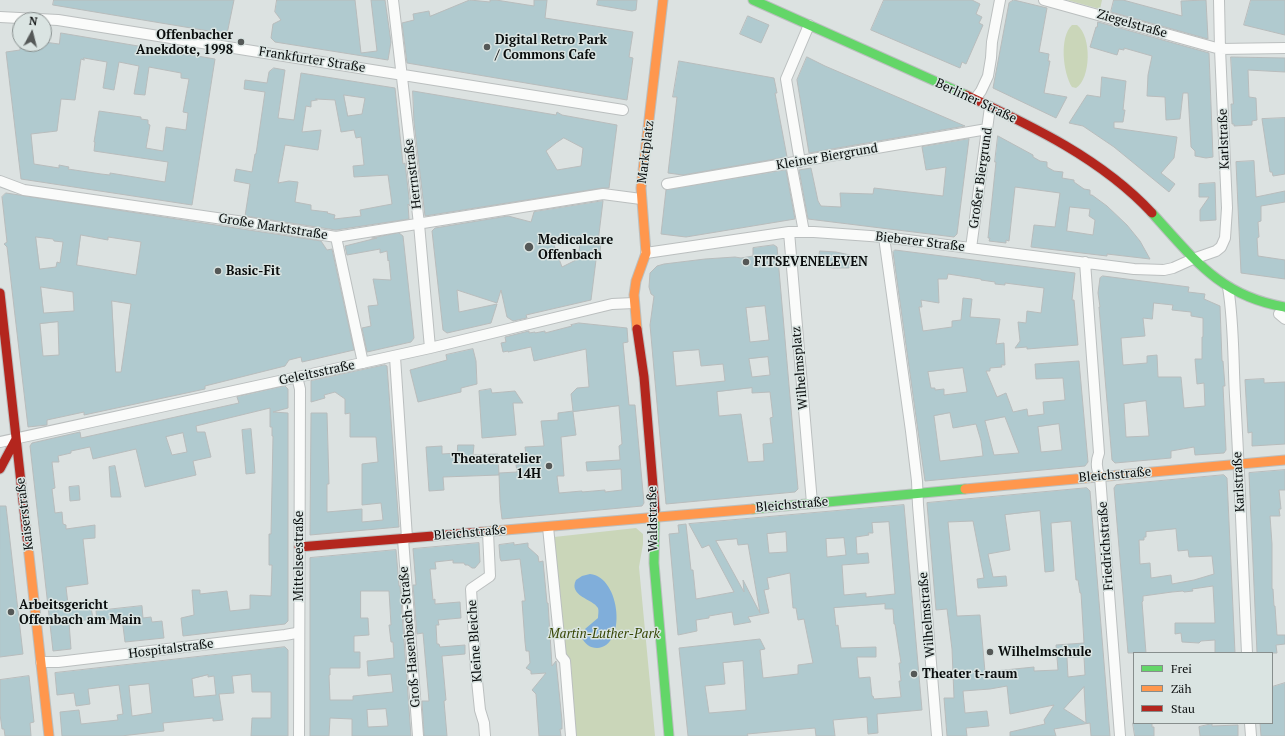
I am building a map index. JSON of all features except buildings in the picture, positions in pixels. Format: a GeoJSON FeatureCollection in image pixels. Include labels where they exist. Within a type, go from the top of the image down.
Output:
{"type":"FeatureCollection","features":[{"type":"Feature","properties":{"kind":"street","name":"Herrnstraße"},"geometry":{"type":"LineString","coordinates":[[393,0],[419,224],[430,348]]}},
{"type":"Feature","properties":{"kind":"street","name":"Marktplatz"},"geometry":{"type":"LineString","coordinates":[[634,303],[636,281],[646,253],[641,188],[663,0]]}},
{"type":"Feature","properties":{"kind":"street","name":"Berliner Straße"},"geometry":{"type":"LineString","coordinates":[[753,0],[975,100],[1050,138],[1103,171],[1135,195],[1193,259]]}},
{"type":"Feature","properties":{"kind":"street"},"geometry":{"type":"LineString","coordinates":[[975,100],[988,76],[992,42],[1000,0]]}},
{"type":"Feature","properties":{"kind":"street","name":"Ziegelstraße"},"geometry":{"type":"LineString","coordinates":[[1044,0],[1220,48],[1285,48]]}},
{"type":"Feature","properties":{"kind":"street","name":"Karlstraße"},"geometry":{"type":"LineString","coordinates":[[1193,259],[1216,251],[1223,243],[1226,233],[1227,208],[1219,0]]}},
{"type":"Feature","properties":{"kind":"street","name":"Frankfurter Straße"},"geometry":{"type":"LineString","coordinates":[[0,17],[58,20],[623,110]]}},
{"type":"Feature","properties":{"kind":"street"},"geometry":{"type":"LineString","coordinates":[[804,232],[786,79],[809,25]]}},
{"type":"Feature","properties":{"kind":"street","name":"Großer Biergrund"},"geometry":{"type":"LineString","coordinates":[[971,248],[990,107]]}},
{"type":"Feature","properties":{"kind":"street","name":"Kleiner Biergrund"},"geometry":{"type":"LineString","coordinates":[[666,184],[796,163],[987,129]]}},
{"type":"Feature","properties":{"kind":"street","name":"Große Marktstraße"},"geometry":{"type":"LineString","coordinates":[[0,181],[24,190],[336,237],[603,194],[641,199]]}},
{"type":"Feature","properties":{"kind":"street","name":"Bieberer Straße"},"geometry":{"type":"LineString","coordinates":[[646,253],[789,232],[804,232],[884,237],[1134,269],[1164,270],[1173,268],[1193,259]]}},
{"type":"Feature","properties":{"kind":"street","name":"Wilhelmsplatz"},"geometry":{"type":"LineString","coordinates":[[789,232],[812,503]]}},
{"type":"Feature","properties":{"kind":"street"},"geometry":{"type":"LineString","coordinates":[[336,237],[363,363]]}},
{"type":"Feature","properties":{"kind":"street"},"geometry":{"type":"LineString","coordinates":[[884,237],[908,408],[917,495]]}},
{"type":"Feature","properties":{"kind":"street"},"geometry":{"type":"LineString","coordinates":[[1193,259],[1228,287],[1256,302],[1281,311]]}},
{"type":"Feature","properties":{"kind":"street","name":"Friedrichstraße"},"geometry":{"type":"LineString","coordinates":[[1084,262],[1099,453],[1096,461],[1100,476],[1120,736]]}},
{"type":"Feature","properties":{"kind":"street","name":"Karlstraße"},"geometry":{"type":"LineString","coordinates":[[1228,287],[1232,310],[1247,652]]}},
{"type":"Feature","properties":{"kind":"street","name":"Kaiserstraße"},"geometry":{"type":"LineString","coordinates":[[0,293],[49,736]]}},
{"type":"Feature","properties":{"kind":"street"},"geometry":{"type":"LineString","coordinates":[[1232,310],[1239,302],[1244,300],[1256,302]]}},
{"type":"Feature","properties":{"kind":"street","name":"Geleitsstraße"},"geometry":{"type":"LineString","coordinates":[[0,442],[352,365],[395,357],[612,304],[634,303]]}},
{"type":"Feature","properties":{"kind":"street","name":"Waldstraße"},"geometry":{"type":"LineString","coordinates":[[634,303],[644,377],[656,518],[654,563],[669,736]]}},
{"type":"Feature","properties":{"kind":"street","name":"Groß-Hasenbach-Straße"},"geometry":{"type":"LineString","coordinates":[[395,357],[418,736]]}},
{"type":"Feature","properties":{"kind":"street","name":"Mittelseestraße"},"geometry":{"type":"LineString","coordinates":[[297,377],[300,390],[299,736]]}},
{"type":"Feature","properties":{"kind":"street"},"geometry":{"type":"LineString","coordinates":[[0,469],[16,439]]}},
{"type":"Feature","properties":{"kind":"street","name":"Bleichstraße"},"geometry":{"type":"LineString","coordinates":[[299,547],[917,495],[1071,479],[1089,479],[1100,476],[1285,460]]}},
{"type":"Feature","properties":{"kind":"street","name":"Wilhelmstraße"},"geometry":{"type":"LineString","coordinates":[[917,495],[937,736]]}},
{"type":"Feature","properties":{"kind":"street"},"geometry":{"type":"LineString","coordinates":[[548,527],[561,656],[565,661],[571,736]]}},
{"type":"Feature","properties":{"kind":"street","name":"Kleine Bleiche"},"geometry":{"type":"LineString","coordinates":[[485,736],[484,723],[480,710],[476,671],[471,589],[490,576],[488,532]]}},
{"type":"Feature","properties":{"kind":"street","name":"Hospitalstraße"},"geometry":{"type":"LineString","coordinates":[[41,662],[58,662],[285,635],[296,633],[299,630]]}},
{"type":"Feature","properties":{"kind":"street"},"geometry":{"type":"LineString","coordinates":[[1250,724],[1250,736]]}},
{"type":"Feature","properties":{"kind":"green space"},"geometry":{"type":"Polygon","coordinates":[[[1067,0],[1102,0],[1100,9],[1067,0]]]}},
{"type":"Feature","properties":{"kind":"green space"},"geometry":{"type":"Polygon","coordinates":[[[1072,25],[1077,25],[1082,30],[1088,57],[1085,76],[1076,88],[1072,87],[1066,73],[1064,55],[1065,38],[1072,25]]]}},
{"type":"Feature","properties":{"kind":"green space","name":"Martin-Luther-Park"},"geometry":{"type":"Polygon","coordinates":[[[636,528],[643,534],[643,544],[639,567],[655,736],[573,736],[571,663],[564,654],[554,537],[636,528]]]}},
{"type":"Feature","properties":{"kind":"water"},"geometry":{"type":"Polygon","coordinates":[[[590,574],[600,578],[608,587],[614,598],[616,612],[616,625],[613,636],[607,645],[597,648],[588,645],[582,638],[585,629],[598,618],[598,608],[578,594],[574,585],[576,580],[582,576],[590,574]]]}},
{"type":"Feature","properties":{"kind":"traffic: fast"},"geometry":{"type":"LineString","coordinates":[[753,0],[966,95]]}},
{"type":"Feature","properties":{"kind":"traffic: fast"},"geometry":{"type":"LineString","coordinates":[[1152,213],[1195,260],[1225,285],[1262,302],[1285,307]]}},
{"type":"Feature","properties":{"kind":"traffic: fast"},"geometry":{"type":"LineString","coordinates":[[753,509],[965,489]]}},
{"type":"Feature","properties":{"kind":"traffic: fast"},"geometry":{"type":"LineString","coordinates":[[655,510],[654,563],[669,736]]}},
{"type":"Feature","properties":{"kind":"traffic: slow"},"geometry":{"type":"LineString","coordinates":[[637,329],[634,295],[636,281],[646,253],[641,188],[663,0]]}},
{"type":"Feature","properties":{"kind":"traffic: slow"},"geometry":{"type":"LineString","coordinates":[[965,489],[1285,460]]}},
{"type":"Feature","properties":{"kind":"traffic: slow"},"geometry":{"type":"LineString","coordinates":[[482,532],[753,509]]}},
{"type":"Feature","properties":{"kind":"traffic: slow"},"geometry":{"type":"LineString","coordinates":[[28,546],[49,736]]}},
{"type":"Feature","properties":{"kind":"traffic: jam"},"geometry":{"type":"LineString","coordinates":[[966,95],[1041,132],[1089,160],[1111,176],[1152,213]]}},
{"type":"Feature","properties":{"kind":"traffic: jam"},"geometry":{"type":"LineString","coordinates":[[0,293],[28,546]]}},
{"type":"Feature","properties":{"kind":"traffic: jam"},"geometry":{"type":"LineString","coordinates":[[637,329],[644,377],[655,510]]}},
{"type":"Feature","properties":{"kind":"traffic: jam"},"geometry":{"type":"LineString","coordinates":[[0,469],[16,439]]}},
{"type":"Feature","properties":{"kind":"traffic: jam"},"geometry":{"type":"LineString","coordinates":[[299,547],[482,532]]}},
{"type":"Feature","properties":{"kind":"place","name":"Offenbacher Anekdote, 1998"},"geometry":{"type":"Point","coordinates":[241,42]}},
{"type":"Feature","properties":{"kind":"place","name":"Digital Retro Park / Commons Cafe"},"geometry":{"type":"Point","coordinates":[487,47]}},
{"type":"Feature","properties":{"kind":"place","name":"Medicalcare Offenbach"},"geometry":{"type":"Point","coordinates":[529,247]}},
{"type":"Feature","properties":{"kind":"place","name":"FITSEVENELEVEN"},"geometry":{"type":"Point","coordinates":[746,262]}},
{"type":"Feature","properties":{"kind":"place","name":"Basic-Fit"},"geometry":{"type":"Point","coordinates":[218,271]}},
{"type":"Feature","properties":{"kind":"place","name":"Theateratelier 14H"},"geometry":{"type":"Point","coordinates":[549,466]}},
{"type":"Feature","properties":{"kind":"place","name":"Arbeitsgericht Offenbach am Main"},"geometry":{"type":"Point","coordinates":[11,612]}},
{"type":"Feature","properties":{"kind":"place","name":"Wilhelmschule"},"geometry":{"type":"Point","coordinates":[990,652]}},
{"type":"Feature","properties":{"kind":"place","name":"Theater t-raum"},"geometry":{"type":"Point","coordinates":[914,674]}}]}
